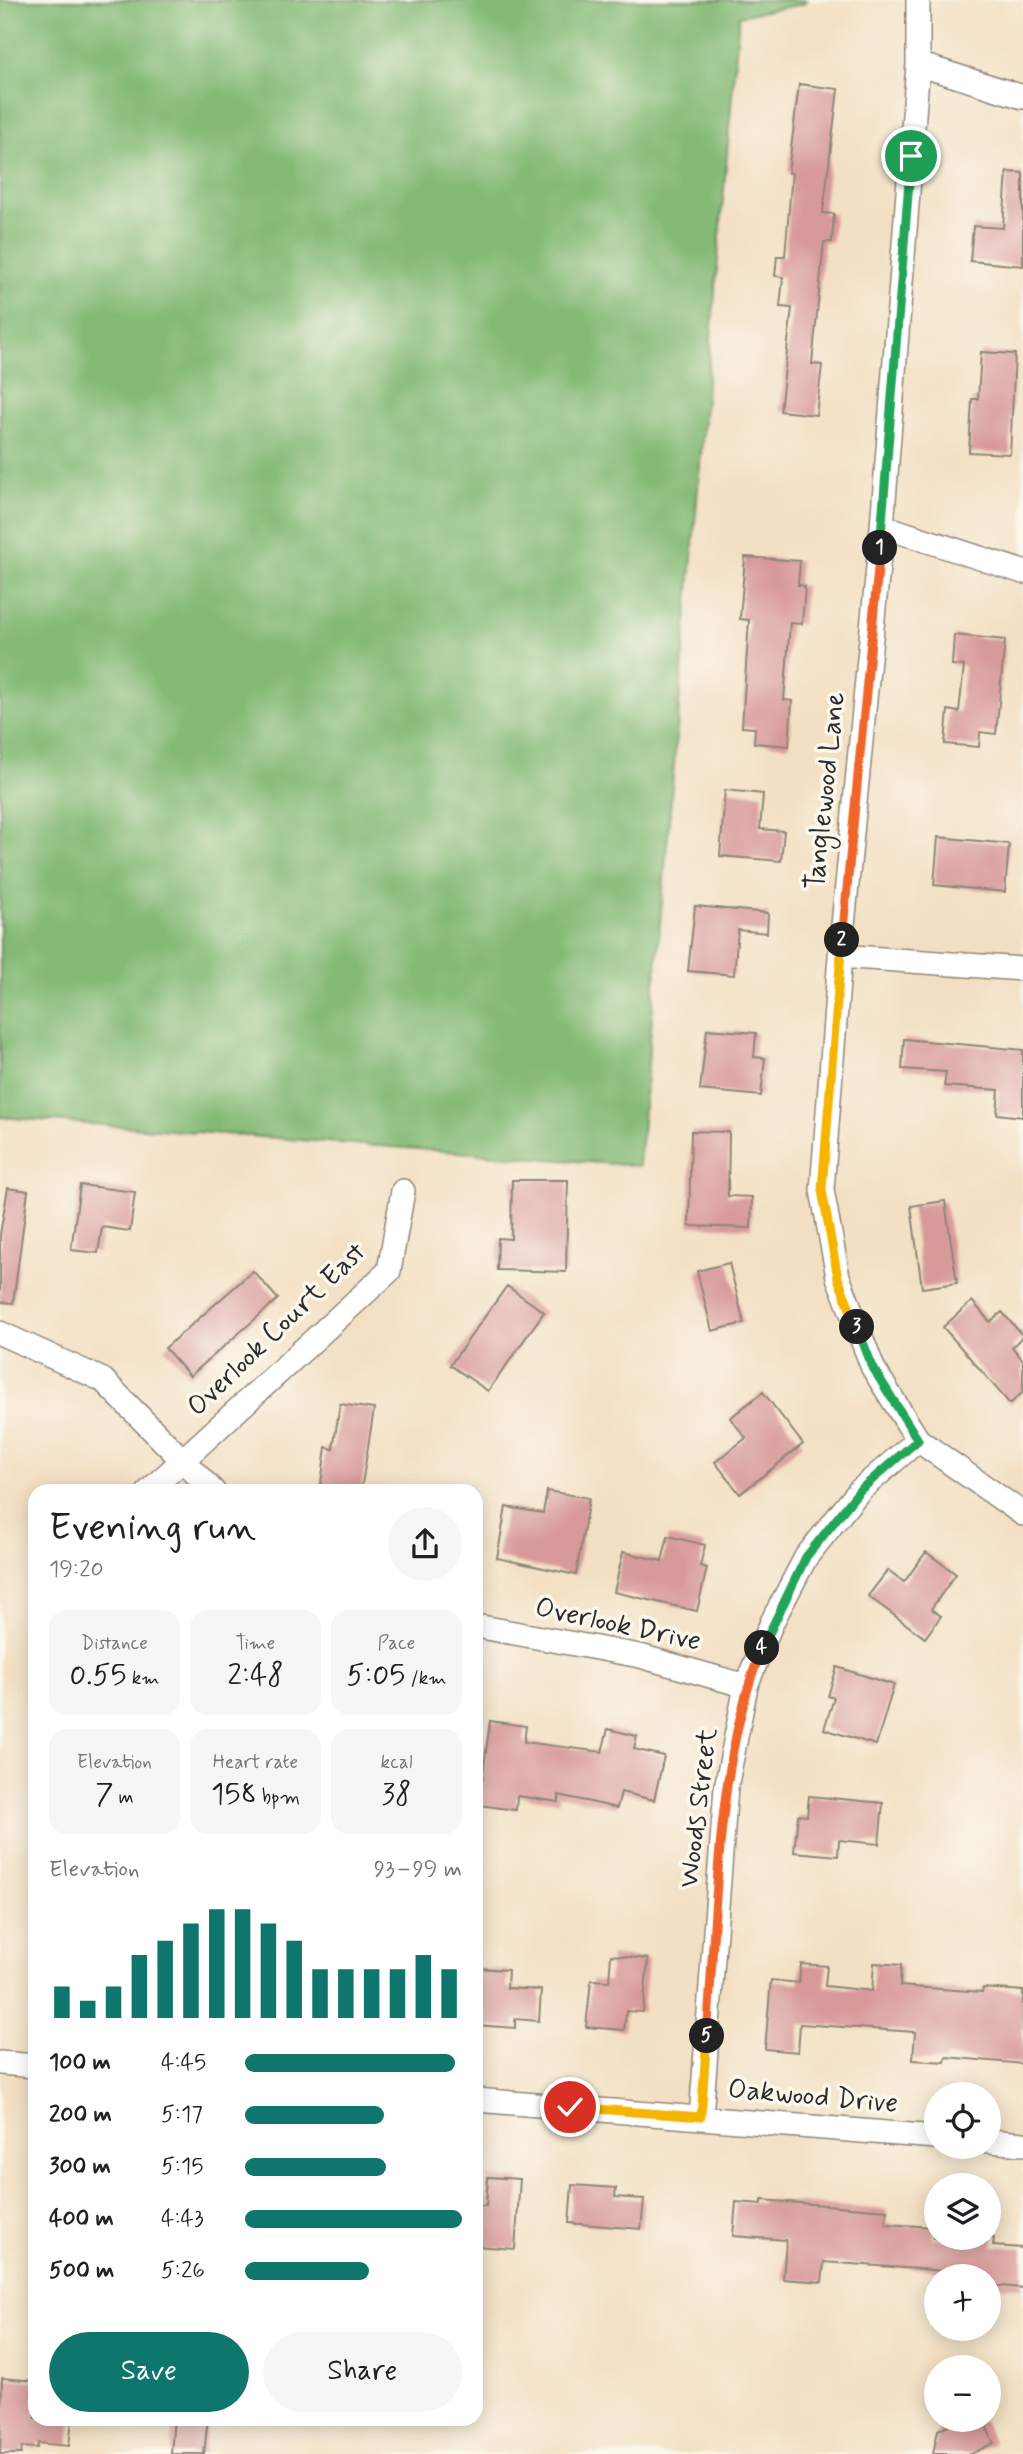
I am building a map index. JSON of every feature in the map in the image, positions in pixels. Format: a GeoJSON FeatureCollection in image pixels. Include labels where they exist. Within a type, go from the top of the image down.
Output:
{"type":"FeatureCollection","features":[{"type":"Feature","properties":{"kind":"street","name":"Tanglewood Lane"},"geometry":{"type":"LineString","coordinates":[[918,0],[918,64],[882,526],[840,956],[822,1190],[838,1278],[873,1368],[918,1440],[1023,1514]]}},
{"type":"Feature","properties":{"kind":"street"},"geometry":{"type":"LineString","coordinates":[[918,64],[1023,97]]}},
{"type":"Feature","properties":{"kind":"street"},"geometry":{"type":"LineString","coordinates":[[882,526],[1023,572]]}},
{"type":"Feature","properties":{"kind":"street"},"geometry":{"type":"LineString","coordinates":[[840,956],[1023,969]]}},
{"type":"Feature","properties":{"kind":"street","name":"Overlook Court East"},"geometry":{"type":"LineString","coordinates":[[157,1484],[388,1271],[403,1191]]}},
{"type":"Feature","properties":{"kind":"street"},"geometry":{"type":"LineString","coordinates":[[0,1333],[103,1380],[205,1484]]}},
{"type":"Feature","properties":{"kind":"street","name":"Woods Street"},"geometry":{"type":"LineString","coordinates":[[701,2117],[726,1788],[746,1686],[772,1622],[806,1557],[859,1491],[918,1440]]}},
{"type":"Feature","properties":{"kind":"street","name":"Overlook Drive"},"geometry":{"type":"LineString","coordinates":[[483,1627],[640,1656],[746,1686]]}},
{"type":"Feature","properties":{"kind":"street"},"geometry":{"type":"LineString","coordinates":[[0,2063],[28,2065]]}},
{"type":"Feature","properties":{"kind":"street","name":"Oakwood Drive"},"geometry":{"type":"LineString","coordinates":[[483,2101],[924,2136]]}},
{"type":"Feature","properties":{"kind":"street"},"geometry":{"type":"LineString","coordinates":[[1001,2142],[1023,2144]]}},
{"type":"Feature","properties":{"kind":"green space"},"geometry":{"type":"Polygon","coordinates":[[[0,0],[806,0],[803,4],[739,16],[639,1166],[0,1117],[0,0]]]}},
{"type":"Feature","properties":{"kind":"building"},"geometry":{"type":"Polygon","coordinates":[[[799,84],[838,89],[823,213],[834,214],[832,242],[824,242],[812,364],[822,365],[816,415],[780,411],[792,308],[780,307],[783,277],[775,276],[777,256],[785,256],[792,173],[788,173],[799,84]]]}},
{"type":"Feature","properties":{"kind":"building"},"geometry":{"type":"Polygon","coordinates":[[[1007,172],[1023,173],[1023,266],[970,261],[973,226],[1003,228],[1007,172]]]}},
{"type":"Feature","properties":{"kind":"building"},"geometry":{"type":"Polygon","coordinates":[[[981,352],[1015,354],[1010,454],[969,452],[972,399],[978,399],[981,352]]]}},
{"type":"Feature","properties":{"kind":"building"},"geometry":{"type":"Polygon","coordinates":[[[745,557],[800,561],[798,585],[805,586],[802,624],[790,623],[784,700],[792,701],[789,746],[754,743],[755,728],[742,727],[749,620],[740,619],[745,557]]]}},
{"type":"Feature","properties":{"kind":"building"},"geometry":{"type":"Polygon","coordinates":[[[954,635],[1005,640],[996,734],[980,732],[979,747],[945,744],[948,710],[959,712],[964,666],[952,665],[954,635]]]}},
{"type":"Feature","properties":{"kind":"building"},"geometry":{"type":"Polygon","coordinates":[[[725,790],[763,794],[760,829],[784,831],[781,861],[720,856],[725,790]]]}},
{"type":"Feature","properties":{"kind":"building"},"geometry":{"type":"Polygon","coordinates":[[[938,837],[1009,844],[1005,892],[934,885],[938,837]]]}},
{"type":"Feature","properties":{"kind":"building"},"geometry":{"type":"Polygon","coordinates":[[[695,906],[768,913],[767,933],[738,930],[734,975],[688,971],[695,906]]]}},
{"type":"Feature","properties":{"kind":"building"},"geometry":{"type":"Polygon","coordinates":[[[707,1029],[756,1033],[754,1057],[765,1058],[761,1096],[700,1090],[707,1029]]]}},
{"type":"Feature","properties":{"kind":"building"},"geometry":{"type":"Polygon","coordinates":[[[904,1039],[1023,1050],[1023,1117],[997,1114],[999,1090],[944,1086],[946,1072],[902,1069],[904,1039]]]}},
{"type":"Feature","properties":{"kind":"building"},"geometry":{"type":"Polygon","coordinates":[[[691,1131],[729,1132],[728,1196],[752,1197],[751,1228],[689,1226],[691,1131]]]}},
{"type":"Feature","properties":{"kind":"building"},"geometry":{"type":"Polygon","coordinates":[[[512,1180],[568,1180],[566,1272],[497,1270],[498,1238],[511,1239],[512,1180]]]}},
{"type":"Feature","properties":{"kind":"building"},"geometry":{"type":"Polygon","coordinates":[[[80,1185],[135,1192],[130,1231],[102,1227],[98,1253],[71,1250],[80,1185]]]}},
{"type":"Feature","properties":{"kind":"building"},"geometry":{"type":"Polygon","coordinates":[[[8,1188],[28,1191],[13,1303],[0,1302],[0,1234],[8,1188]]]}},
{"type":"Feature","properties":{"kind":"building"},"geometry":{"type":"Polygon","coordinates":[[[945,1201],[957,1283],[922,1288],[911,1206],[945,1201]]]}},
{"type":"Feature","properties":{"kind":"building"},"geometry":{"type":"Polygon","coordinates":[[[729,1263],[744,1323],[712,1331],[697,1271],[729,1263]]]}},
{"type":"Feature","properties":{"kind":"building"},"geometry":{"type":"Polygon","coordinates":[[[253,1271],[278,1299],[190,1376],[165,1348],[253,1271]]]}},
{"type":"Feature","properties":{"kind":"building"},"geometry":{"type":"Polygon","coordinates":[[[507,1286],[544,1312],[488,1391],[450,1365],[507,1286]]]}},
{"type":"Feature","properties":{"kind":"building"},"geometry":{"type":"Polygon","coordinates":[[[972,1301],[990,1322],[1002,1312],[1023,1336],[1012,1347],[1023,1360],[1023,1392],[1010,1404],[943,1327],[972,1301]]]}},
{"type":"Feature","properties":{"kind":"building"},"geometry":{"type":"Polygon","coordinates":[[[763,1392],[803,1444],[740,1494],[715,1462],[746,1438],[730,1418],[763,1392]]]}},
{"type":"Feature","properties":{"kind":"building"},"geometry":{"type":"Polygon","coordinates":[[[340,1404],[374,1409],[362,1484],[321,1484],[326,1447],[333,1449],[340,1404]]]}},
{"type":"Feature","properties":{"kind":"building"},"geometry":{"type":"Polygon","coordinates":[[[547,1491],[589,1498],[576,1575],[497,1558],[506,1507],[543,1513],[547,1491]]]}},
{"type":"Feature","properties":{"kind":"building"},"geometry":{"type":"Polygon","coordinates":[[[668,1536],[705,1545],[700,1566],[707,1568],[697,1611],[614,1592],[623,1552],[662,1561],[668,1536]]]}},
{"type":"Feature","properties":{"kind":"building"},"geometry":{"type":"Polygon","coordinates":[[[926,1552],[956,1574],[931,1609],[941,1616],[925,1638],[868,1596],[888,1570],[904,1582],[926,1552]]]}},
{"type":"Feature","properties":{"kind":"building"},"geometry":{"type":"Polygon","coordinates":[[[837,1667],[894,1685],[876,1745],[824,1729],[834,1698],[828,1696],[837,1667]]]}},
{"type":"Feature","properties":{"kind":"building"},"geometry":{"type":"Polygon","coordinates":[[[490,1721],[526,1726],[524,1742],[602,1752],[608,1729],[637,1736],[634,1749],[664,1756],[654,1800],[621,1792],[617,1808],[559,1795],[559,1802],[517,1796],[516,1810],[483,1806],[483,1774],[490,1721]]]}},
{"type":"Feature","properties":{"kind":"building"},"geometry":{"type":"Polygon","coordinates":[[[809,1796],[883,1803],[879,1844],[839,1840],[838,1856],[794,1852],[798,1815],[807,1816],[809,1796]]]}},
{"type":"Feature","properties":{"kind":"building"},"geometry":{"type":"Polygon","coordinates":[[[611,1955],[648,1959],[643,2012],[626,2011],[624,2030],[586,2027],[591,1980],[609,1981],[611,1955]]]}},
{"type":"Feature","properties":{"kind":"building"},"geometry":{"type":"Polygon","coordinates":[[[874,1963],[901,1965],[900,1986],[982,1992],[983,1988],[1023,1991],[1023,2064],[946,2057],[945,2062],[913,2060],[915,2032],[800,2024],[798,2052],[765,2049],[771,1980],[799,1983],[801,1964],[827,1966],[825,1986],[872,1991],[874,1963]]]}},
{"type":"Feature","properties":{"kind":"building"},"geometry":{"type":"Polygon","coordinates":[[[483,1968],[508,1970],[507,1988],[541,1990],[539,2021],[515,2019],[515,2028],[483,2026],[483,1968]]]}},
{"type":"Feature","properties":{"kind":"building"},"geometry":{"type":"Polygon","coordinates":[[[488,2177],[520,2179],[515,2249],[483,2247],[483,2206],[486,2206],[488,2177]]]}},
{"type":"Feature","properties":{"kind":"building"},"geometry":{"type":"Polygon","coordinates":[[[572,2185],[616,2188],[615,2197],[644,2199],[641,2229],[569,2223],[572,2185]]]}},
{"type":"Feature","properties":{"kind":"building"},"geometry":{"type":"Polygon","coordinates":[[[762,2200],[887,2210],[886,2224],[924,2226],[924,2250],[1023,2248],[1023,2288],[1001,2286],[1001,2264],[924,2264],[924,2269],[824,2262],[822,2282],[783,2279],[786,2240],[733,2236],[736,2202],[762,2204],[762,2200]]]}},
{"type":"Feature","properties":{"kind":"building"},"geometry":{"type":"Polygon","coordinates":[[[2,2378],[28,2380],[28,2426],[71,2426],[69,2446],[38,2443],[37,2448],[22,2447],[21,2454],[0,2454],[2,2378]]]}},
{"type":"Feature","properties":{"kind":"building"},"geometry":{"type":"Polygon","coordinates":[[[173,2426],[207,2426],[204,2454],[171,2454],[173,2426]]]}},
{"type":"Feature","properties":{"kind":"building"},"geometry":{"type":"Polygon","coordinates":[[[938,2432],[989,2432],[994,2443],[971,2454],[933,2454],[938,2432]]]}},
{"type":"Feature","properties":{"kind":"route"},"geometry":{"type":"LineString","coordinates":[[570,2107],[701,2117],[726,1788],[746,1686],[772,1622],[806,1557],[859,1491],[918,1440],[873,1368],[838,1278],[822,1190],[840,956],[882,526],[911,156]]}}]}
